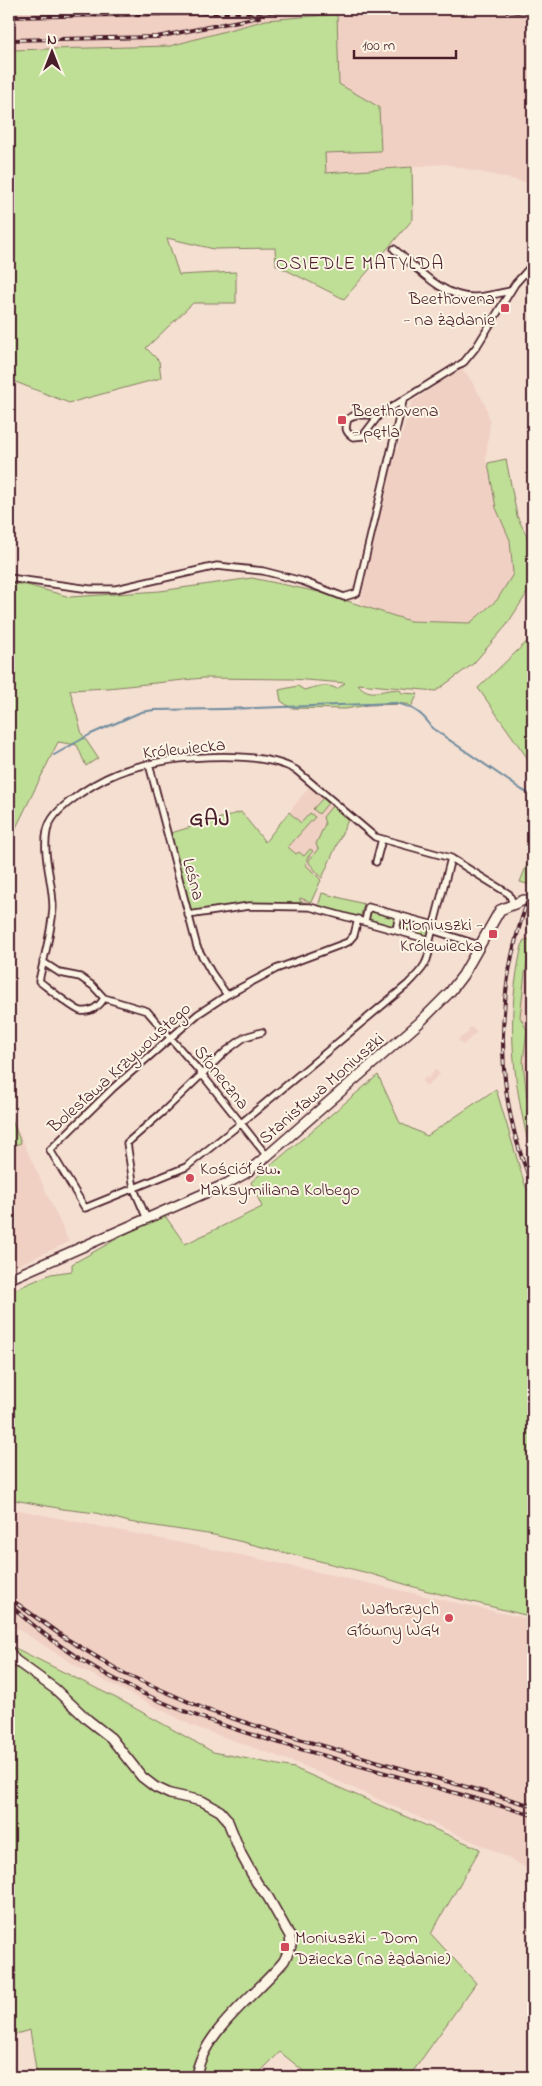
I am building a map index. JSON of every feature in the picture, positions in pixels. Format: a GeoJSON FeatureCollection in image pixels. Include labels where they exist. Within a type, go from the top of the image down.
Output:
{"type":"FeatureCollection","features":[{"type":"Feature","properties":{"kind":"street"},"geometry":{"type":"LineString","coordinates":[[394,249],[439,286],[453,294],[474,298],[510,291]]}},
{"type":"Feature","properties":{"kind":"street"},"geometry":{"type":"LineString","coordinates":[[379,415],[355,415],[348,419],[345,426],[347,433],[353,437],[362,436],[379,415],[464,362],[477,346],[510,291],[533,264]]}},
{"type":"Feature","properties":{"kind":"street"},"geometry":{"type":"LineString","coordinates":[[9,578],[90,589],[116,588],[143,584],[217,566],[263,571],[302,581],[344,597],[352,596],[358,593],[403,401]]}},
{"type":"Feature","properties":{"kind":"street","name":"Królewiecka"},"geometry":{"type":"LineString","coordinates":[[104,998],[101,1003],[91,1010],[80,1011],[39,981],[53,907],[47,831],[55,814],[89,787],[118,773],[149,764],[190,758],[240,757],[279,762],[296,770],[375,837],[451,858],[509,894],[513,903]]}},
{"type":"Feature","properties":{"kind":"street","name":"Leśna"},"geometry":{"type":"LineString","coordinates":[[149,764],[197,947],[227,995]]}},
{"type":"Feature","properties":{"kind":"street"},"geometry":{"type":"LineString","coordinates":[[376,862],[382,839]]}},
{"type":"Feature","properties":{"kind":"street"},"geometry":{"type":"LineString","coordinates":[[433,927],[451,858]]}},
{"type":"Feature","properties":{"kind":"street","name":"Stanisława Moniuszki"},"geometry":{"type":"LineString","coordinates":[[9,1279],[228,1183],[246,1173],[268,1156],[419,1023],[450,992],[463,975],[500,910],[524,900]]}},
{"type":"Feature","properties":{"kind":"street"},"geometry":{"type":"LineString","coordinates":[[188,914],[249,906],[289,905],[310,907],[430,940]]}},
{"type":"Feature","properties":{"kind":"street","name":"Bolesława Krzywoustego"},"geometry":{"type":"LineString","coordinates":[[433,927],[430,952],[424,968],[240,1124],[186,1167],[85,1208],[50,1150],[112,1088],[198,1014],[227,995],[276,969],[348,942],[354,935],[368,907],[399,915],[433,927],[480,945]]}},
{"type":"Feature","properties":{"kind":"street"},"geometry":{"type":"LineString","coordinates":[[396,930],[399,915]]}},
{"type":"Feature","properties":{"kind":"street"},"geometry":{"type":"LineString","coordinates":[[43,962],[60,973],[80,977],[93,986],[104,998]]}},
{"type":"Feature","properties":{"kind":"street","name":"Słoneczna"},"geometry":{"type":"LineString","coordinates":[[104,998],[147,1011],[202,1074],[240,1124],[268,1156]]}},
{"type":"Feature","properties":{"kind":"street"},"geometry":{"type":"LineString","coordinates":[[147,1219],[134,1189],[127,1143],[226,1050],[245,1037],[262,1032]]}},
{"type":"Feature","properties":{"kind":"street"},"geometry":{"type":"LineString","coordinates":[[9,1651],[16,1660],[55,1689],[88,1720],[111,1738],[142,1776],[155,1787],[170,1794],[202,1801],[220,1811],[227,1820],[241,1854],[257,1883],[268,1897],[288,1931],[291,1946],[284,1961],[218,2032],[203,2052],[196,2077]]}},
{"type":"Feature","properties":{"kind":"shaded area"},"geometry":{"type":"Polygon","coordinates":[[[9,9],[533,9],[533,184],[445,164],[326,173],[324,153],[381,151],[379,107],[339,84],[337,15],[266,20],[170,46],[9,50],[9,9]]]}},
{"type":"Feature","properties":{"kind":"shaded area"},"geometry":{"type":"Polygon","coordinates":[[[461,368],[467,374],[485,404],[490,421],[486,458],[496,508],[510,540],[513,574],[497,600],[470,623],[410,621],[360,605],[365,578],[392,467],[412,402],[461,368]]]}},
{"type":"Feature","properties":{"kind":"shaded area"},"geometry":{"type":"Polygon","coordinates":[[[9,403],[15,409],[9,449],[9,403]]]}},
{"type":"Feature","properties":{"kind":"shaded area"},"geometry":{"type":"Polygon","coordinates":[[[309,787],[348,820],[310,904],[288,896],[243,870],[309,787]]]}},
{"type":"Feature","properties":{"kind":"shaded area"},"geometry":{"type":"Polygon","coordinates":[[[533,908],[533,1120],[527,1098],[523,1062],[527,1030],[520,1017],[525,973],[531,946],[529,939],[523,941],[533,908]]]}},
{"type":"Feature","properties":{"kind":"shaded area"},"geometry":{"type":"Polygon","coordinates":[[[471,1027],[477,1032],[463,1045],[458,1039],[469,1032],[467,1030],[471,1027]]]}},
{"type":"Feature","properties":{"kind":"shaded area"},"geometry":{"type":"Polygon","coordinates":[[[435,1069],[440,1074],[427,1086],[422,1081],[426,1077],[428,1079],[435,1069]]]}},
{"type":"Feature","properties":{"kind":"shaded area"},"geometry":{"type":"Polygon","coordinates":[[[9,1111],[69,1242],[9,1269],[9,1111]]]}},
{"type":"Feature","properties":{"kind":"shaded area"},"geometry":{"type":"Polygon","coordinates":[[[9,1508],[264,1560],[533,1620],[533,1872],[499,1853],[299,1764],[193,1726],[83,1670],[9,1623],[9,1508]]]}},
{"type":"Feature","properties":{"kind":"green space"},"geometry":{"type":"Polygon","coordinates":[[[337,14],[339,84],[379,107],[381,151],[325,153],[326,173],[412,167],[413,219],[344,299],[276,265],[275,248],[214,249],[167,238],[179,275],[236,272],[236,303],[193,303],[146,348],[159,361],[161,378],[69,403],[13,381],[9,377],[9,50],[170,46],[266,20],[337,14]]]}},
{"type":"Feature","properties":{"kind":"green space"},"geometry":{"type":"Polygon","coordinates":[[[506,459],[517,516],[533,549],[533,568],[529,590],[506,626],[473,664],[436,691],[358,684],[363,689],[373,692],[400,690],[402,693],[418,694],[411,707],[408,704],[368,705],[345,709],[291,708],[281,701],[279,690],[298,686],[304,690],[325,686],[337,689],[345,683],[292,679],[203,678],[70,690],[82,734],[98,758],[86,766],[77,745],[58,742],[9,842],[9,583],[27,585],[70,597],[160,591],[252,578],[319,592],[410,621],[470,623],[497,600],[513,574],[510,540],[496,508],[488,463],[506,459]]]}},
{"type":"Feature","properties":{"kind":"green space"},"geometry":{"type":"Polygon","coordinates":[[[533,636],[533,766],[478,688],[533,636]]]}},
{"type":"Feature","properties":{"kind":"green space"},"geometry":{"type":"Polygon","coordinates":[[[323,798],[328,803],[319,814],[313,809],[323,798]]]}},
{"type":"Feature","properties":{"kind":"green space"},"geometry":{"type":"Polygon","coordinates":[[[332,806],[348,820],[322,878],[309,863],[309,860],[318,849],[316,844],[325,824],[323,817],[332,806]]]}},
{"type":"Feature","properties":{"kind":"green space"},"geometry":{"type":"Polygon","coordinates":[[[241,812],[265,842],[289,812],[301,823],[310,813],[315,817],[288,847],[296,854],[299,852],[304,856],[310,849],[313,851],[307,858],[306,865],[321,880],[311,902],[300,898],[300,901],[310,904],[309,911],[288,908],[190,912],[171,833],[241,812]]]}},
{"type":"Feature","properties":{"kind":"green space"},"geometry":{"type":"Polygon","coordinates":[[[533,849],[533,877],[530,885],[520,882],[533,849]]]}},
{"type":"Feature","properties":{"kind":"green space"},"geometry":{"type":"Polygon","coordinates":[[[322,893],[364,904],[360,919],[318,907],[322,893]]]}},
{"type":"Feature","properties":{"kind":"green space"},"geometry":{"type":"Polygon","coordinates":[[[369,911],[396,918],[394,927],[368,920],[369,911]]]}},
{"type":"Feature","properties":{"kind":"green space"},"geometry":{"type":"Polygon","coordinates":[[[400,920],[429,927],[428,936],[399,929],[400,920]]]}},
{"type":"Feature","properties":{"kind":"green space"},"geometry":{"type":"Polygon","coordinates":[[[529,939],[531,946],[525,973],[520,1017],[527,1030],[523,1062],[527,1098],[533,1120],[533,1162],[520,1106],[513,1052],[514,998],[517,970],[523,941],[529,939]]]}},
{"type":"Feature","properties":{"kind":"green space"},"geometry":{"type":"Polygon","coordinates":[[[378,1075],[400,1123],[427,1136],[496,1089],[524,1182],[533,1204],[533,1617],[424,1590],[368,1573],[214,1535],[129,1522],[96,1513],[9,1499],[9,1292],[51,1274],[72,1271],[72,1264],[163,1213],[185,1244],[262,1207],[251,1182],[378,1075]]]}},
{"type":"Feature","properties":{"kind":"green space"},"geometry":{"type":"Polygon","coordinates":[[[9,1113],[21,1143],[9,1147],[9,1113]]]}},
{"type":"Feature","properties":{"kind":"green space"},"geometry":{"type":"Polygon","coordinates":[[[9,1645],[122,1701],[213,1752],[294,1768],[480,1849],[431,1934],[476,1983],[409,2077],[311,2077],[280,2052],[255,2077],[37,2077],[30,2030],[9,2036],[9,1645]]]}},
{"type":"Feature","properties":{"kind":"waterway"},"geometry":{"type":"LineString","coordinates":[[54,755],[91,734],[141,712],[154,710],[396,703],[417,711],[432,728],[533,796]]}},
{"type":"Feature","properties":{"kind":"tunnel"},"geometry":{"type":"LineString","coordinates":[[524,900],[533,899]]}},
{"type":"Feature","properties":{"kind":"railway"},"geometry":{"type":"LineString","coordinates":[[9,17],[439,9]]}},
{"type":"Feature","properties":{"kind":"railway"},"geometry":{"type":"LineString","coordinates":[[451,9],[481,10]]}},
{"type":"Feature","properties":{"kind":"railway"},"geometry":{"type":"LineString","coordinates":[[475,9],[533,13]]}},
{"type":"Feature","properties":{"kind":"railway"},"geometry":{"type":"LineString","coordinates":[[9,40],[157,37],[259,17]]}},
{"type":"Feature","properties":{"kind":"railway"},"geometry":{"type":"LineString","coordinates":[[533,887],[520,923],[511,960],[505,998],[503,1036],[505,1075],[510,1113],[519,1150],[533,1186]]}},
{"type":"Feature","properties":{"kind":"railway"},"geometry":{"type":"LineString","coordinates":[[9,1598],[62,1636],[123,1673],[207,1710],[278,1733],[533,1806]]}},
{"type":"Feature","properties":{"kind":"railway"},"geometry":{"type":"LineString","coordinates":[[11,1606],[48,1636],[85,1662],[124,1684],[164,1703],[247,1733],[533,1815]]}},
{"type":"Feature","properties":{"kind":"place","name":"Beethovena - na żądanie"},"geometry":{"type":"Point","coordinates":[505,308]}},
{"type":"Feature","properties":{"kind":"place","name":"Beethovena - pętla"},"geometry":{"type":"Point","coordinates":[342,420]}},
{"type":"Feature","properties":{"kind":"place","name":"Moniuszki - Królewiecka"},"geometry":{"type":"Point","coordinates":[493,934]}},
{"type":"Feature","properties":{"kind":"place","name":"Kościół św. Maksymiliana Kolbego"},"geometry":{"type":"Point","coordinates":[190,1178]}},
{"type":"Feature","properties":{"kind":"place","name":"Wałbrzych Główny WG4"},"geometry":{"type":"Point","coordinates":[449,1618]}},
{"type":"Feature","properties":{"kind":"place","name":"Moniuszki - Dom Dziecka (na żądanie)"},"geometry":{"type":"Point","coordinates":[285,1947]}},
{"type":"Feature","properties":{"kind":"district","name":"OSIEDLE MATYLDA"},"geometry":{"type":"Point","coordinates":[360,262]}},
{"type":"Feature","properties":{"kind":"district","name":"GAJ"},"geometry":{"type":"Point","coordinates":[210,817]}}]}
